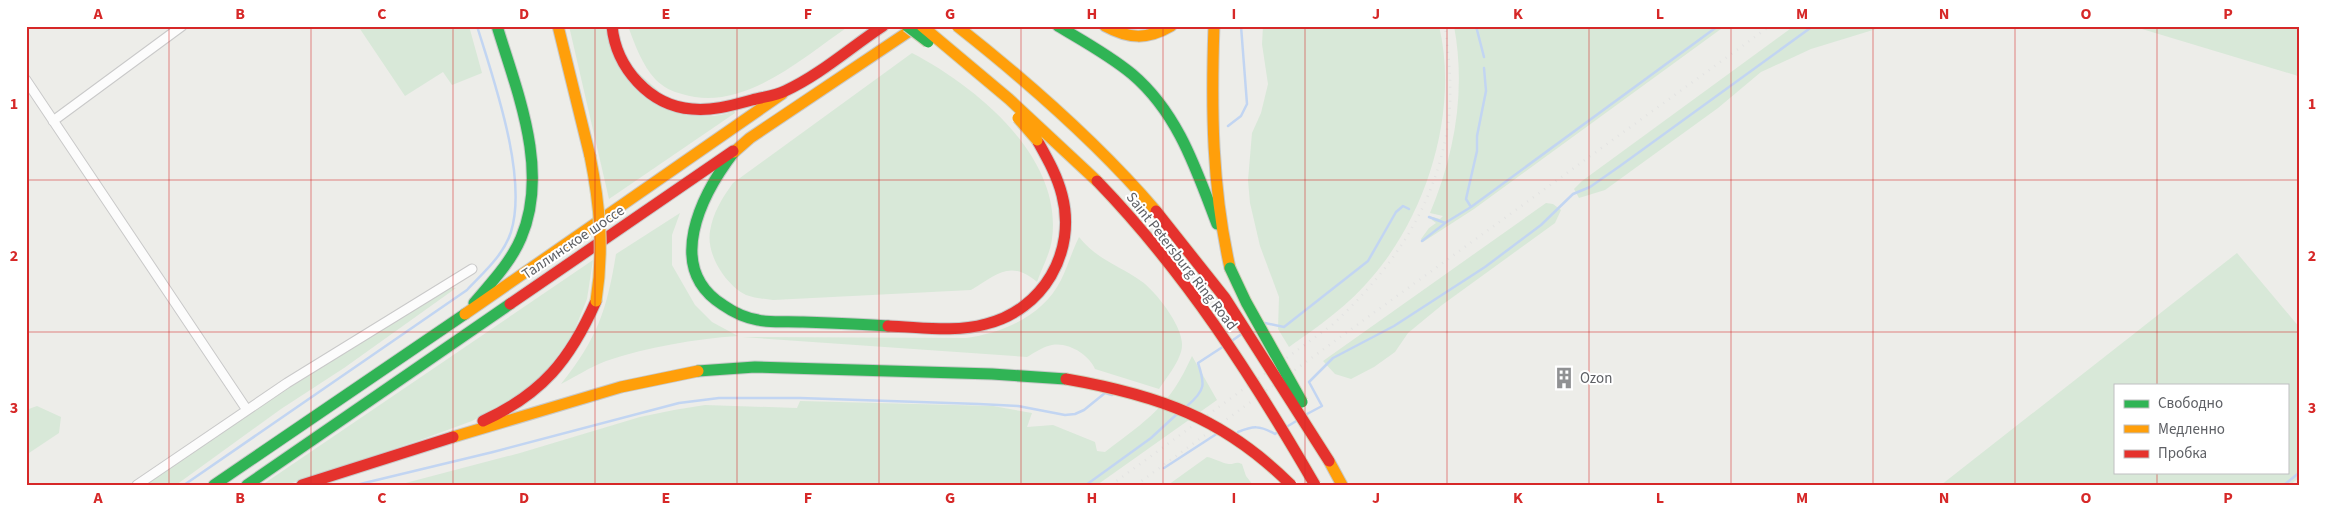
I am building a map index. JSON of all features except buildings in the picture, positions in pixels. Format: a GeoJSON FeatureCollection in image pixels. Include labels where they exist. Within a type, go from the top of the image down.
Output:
{"type":"FeatureCollection","features":[{"type":"Feature","properties":{"kind":"main road"},"geometry":{"type":"LineString","coordinates":[[464,315],[520,240],[530,214],[533,195],[532,171],[524,126],[498,26]]}},
{"type":"Feature","properties":{"kind":"main road"},"geometry":{"type":"LineString","coordinates":[[408,450],[490,418],[514,406],[545,384],[568,358],[586,328],[596,301],[602,268],[603,238],[599,199],[558,26]]}},
{"type":"Feature","properties":{"kind":"main road"},"geometry":{"type":"LineString","coordinates":[[612,26],[619,54],[628,72],[645,90],[664,102],[687,110],[722,109],[786,91]]}},
{"type":"Feature","properties":{"kind":"main road","name":"Таллинское шоссе"},"geometry":{"type":"LineString","coordinates":[[214,485],[882,26]]}},
{"type":"Feature","properties":{"kind":"main road"},"geometry":{"type":"LineString","coordinates":[[738,148],[697,213],[689,245],[694,274],[702,289],[715,303],[738,315],[758,320],[948,329],[987,324],[1024,307],[1041,292],[1056,268],[1065,242],[1067,220],[1054,167],[1032,132],[1006,106],[952,60],[907,26]]}},
{"type":"Feature","properties":{"kind":"main road","name":"Таллинское шоссе"},"geometry":{"type":"LineString","coordinates":[[247,485],[917,26]]}},
{"type":"Feature","properties":{"kind":"main road","name":"Saint Petersburg Ring Road"},"geometry":{"type":"LineString","coordinates":[[922,26],[1015,103],[1062,146],[1105,188],[1145,233],[1194,295],[1240,360],[1315,485]]}},
{"type":"Feature","properties":{"kind":"main road","name":"Saint Petersburg Ring Road"},"geometry":{"type":"LineString","coordinates":[[957,26],[999,59],[1071,123],[1157,213],[1208,276],[1247,331],[1329,460],[1342,485]]}},
{"type":"Feature","properties":{"kind":"main road"},"geometry":{"type":"LineString","coordinates":[[1058,26],[1132,73],[1155,95],[1176,124],[1191,153],[1239,291],[1250,313],[1292,380],[1329,460]]}},
{"type":"Feature","properties":{"kind":"main road"},"geometry":{"type":"LineString","coordinates":[[1105,26],[1129,37],[1144,38],[1158,35],[1170,26]]}},
{"type":"Feature","properties":{"kind":"main road"},"geometry":{"type":"LineString","coordinates":[[1214,26],[1212,95],[1222,238]]}},
{"type":"Feature","properties":{"kind":"main road"},"geometry":{"type":"LineString","coordinates":[[302,485],[408,450],[621,387],[679,374],[721,368],[824,368],[992,374],[1066,379],[1120,388],[1181,408],[1210,422],[1264,458],[1291,485]]}},
{"type":"Feature","properties":{"kind":"street"},"geometry":{"type":"LineString","coordinates":[[53,121],[182,26]]}},
{"type":"Feature","properties":{"kind":"street"},"geometry":{"type":"LineString","coordinates":[[26,80],[247,410]]}},
{"type":"Feature","properties":{"kind":"street"},"geometry":{"type":"LineString","coordinates":[[137,485],[287,383],[472,269]]}},
{"type":"Feature","properties":{"kind":"green space"},"geometry":{"type":"Polygon","coordinates":[[[358,26],[469,26],[482,73],[452,85],[443,72],[405,96],[358,26]]]}},
{"type":"Feature","properties":{"kind":"green space"},"geometry":{"type":"Polygon","coordinates":[[[569,26],[606,26],[611,49],[685,114],[710,116],[734,111],[735,113],[609,199],[569,26]]]}},
{"type":"Feature","properties":{"kind":"green space"},"geometry":{"type":"Polygon","coordinates":[[[628,26],[849,26],[792,67],[771,79],[727,96],[705,98],[675,92],[656,80],[643,61],[628,26]]]}},
{"type":"Feature","properties":{"kind":"green space"},"geometry":{"type":"Polygon","coordinates":[[[1263,26],[1439,26],[1444,58],[1445,91],[1441,125],[1434,158],[1423,191],[1409,222],[1392,250],[1364,287],[1333,314],[1289,347],[1278,329],[1279,297],[1260,246],[1250,203],[1248,180],[1252,133],[1261,113],[1268,84],[1262,44],[1263,26]]]}},
{"type":"Feature","properties":{"kind":"green space"},"geometry":{"type":"Polygon","coordinates":[[[1454,26],[1725,26],[1474,209],[1423,242],[1421,239],[1429,228],[1436,223],[1432,220],[1433,217],[1440,219],[1443,216],[1430,213],[1446,168],[1456,121],[1459,74],[1454,26]]]}},
{"type":"Feature","properties":{"kind":"green space"},"geometry":{"type":"Polygon","coordinates":[[[1794,26],[1886,26],[1811,49],[1761,72],[1718,108],[1605,190],[1579,198],[1574,189],[1582,181],[1794,26]]]}},
{"type":"Feature","properties":{"kind":"green space"},"geometry":{"type":"Polygon","coordinates":[[[2132,26],[2300,26],[2300,77],[2295,75],[2132,26]]]}},
{"type":"Feature","properties":{"kind":"green space"},"geometry":{"type":"Polygon","coordinates":[[[912,53],[937,67],[988,105],[1011,128],[1030,153],[1044,180],[1052,209],[1051,245],[1037,282],[1019,271],[1011,270],[996,275],[971,290],[773,300],[746,295],[731,284],[714,259],[711,250],[710,231],[716,212],[733,183],[912,53]]]}},
{"type":"Feature","properties":{"kind":"green space"},"geometry":{"type":"Polygon","coordinates":[[[1546,203],[1553,204],[1561,210],[1555,223],[1442,305],[1408,333],[1395,352],[1374,367],[1351,379],[1335,374],[1323,361],[1546,203]]]}},
{"type":"Feature","properties":{"kind":"green space"},"geometry":{"type":"Polygon","coordinates":[[[680,213],[672,235],[672,265],[695,305],[712,322],[738,336],[705,339],[622,356],[600,363],[561,384],[584,353],[599,323],[609,292],[616,254],[680,213]]]}},
{"type":"Feature","properties":{"kind":"green space"},"geometry":{"type":"Polygon","coordinates":[[[1079,237],[1101,257],[1147,286],[1161,301],[1173,319],[1181,337],[1180,356],[1159,389],[1095,369],[1083,354],[1071,348],[1058,345],[1046,347],[1027,357],[742,337],[966,338],[994,332],[1021,321],[1044,304],[1061,280],[1079,237]]]}},
{"type":"Feature","properties":{"kind":"green space"},"geometry":{"type":"Polygon","coordinates":[[[2237,253],[2300,328],[2300,477],[2290,485],[1941,485],[2237,253]]]}},
{"type":"Feature","properties":{"kind":"green space"},"geometry":{"type":"Polygon","coordinates":[[[593,260],[587,299],[573,334],[547,371],[513,400],[472,421],[420,440],[286,485],[262,485],[593,260]]]}},
{"type":"Feature","properties":{"kind":"green space"},"geometry":{"type":"Polygon","coordinates":[[[450,287],[456,288],[344,368],[281,409],[176,485],[145,485],[284,391],[450,287]]]}},
{"type":"Feature","properties":{"kind":"green space"},"geometry":{"type":"Polygon","coordinates":[[[1192,356],[1217,400],[1097,485],[398,485],[520,453],[640,417],[705,405],[797,408],[800,401],[993,406],[1032,413],[1027,427],[1053,425],[1095,442],[1097,451],[1105,452],[1145,421],[1166,400],[1175,388],[1192,356]]]}},
{"type":"Feature","properties":{"kind":"green space"},"geometry":{"type":"Polygon","coordinates":[[[37,406],[61,417],[59,433],[26,455],[26,410],[37,406]]]}},
{"type":"Feature","properties":{"kind":"green space"},"geometry":{"type":"Polygon","coordinates":[[[1207,457],[1231,464],[1242,464],[1246,476],[1253,485],[1168,485],[1207,457]]]}},
{"type":"Feature","properties":{"kind":"waterway"},"geometry":{"type":"LineString","coordinates":[[184,485],[467,290],[503,249],[511,232],[515,210],[512,157],[500,101],[477,26]]}},
{"type":"Feature","properties":{"kind":"waterway"},"geometry":{"type":"LineString","coordinates":[[1228,126],[1241,116],[1247,104],[1241,26]]}},
{"type":"Feature","properties":{"kind":"waterway"},"geometry":{"type":"LineString","coordinates":[[1476,26],[1484,57]]}},
{"type":"Feature","properties":{"kind":"waterway"},"geometry":{"type":"LineString","coordinates":[[1429,217],[1445,223],[1471,207],[1718,26]]}},
{"type":"Feature","properties":{"kind":"waterway"},"geometry":{"type":"LineString","coordinates":[[1307,414],[1322,406],[1309,382],[1333,358],[1394,326],[1485,267],[1541,225],[1573,194],[1590,187],[1813,26]]}},
{"type":"Feature","properties":{"kind":"waterway"},"geometry":{"type":"LineString","coordinates":[[1471,207],[1466,199],[1477,151],[1477,136],[1486,91],[1484,68]]}},
{"type":"Feature","properties":{"kind":"waterway"},"geometry":{"type":"LineString","coordinates":[[1265,323],[1284,327],[1368,261],[1396,212],[1403,206],[1409,209]]}},
{"type":"Feature","properties":{"kind":"waterway"},"geometry":{"type":"LineString","coordinates":[[1422,241],[1444,224]]}},
{"type":"Feature","properties":{"kind":"waterway"},"geometry":{"type":"LineString","coordinates":[[1233,340],[1243,333]]}},
{"type":"Feature","properties":{"kind":"waterway"},"geometry":{"type":"LineString","coordinates":[[1187,406],[1201,391],[1203,382],[1198,363],[1224,346]]}},
{"type":"Feature","properties":{"kind":"waterway"},"geometry":{"type":"LineString","coordinates":[[356,485],[493,452],[679,403],[719,398],[800,398],[979,404],[1018,406],[1065,415],[1075,414],[1084,410],[1105,393],[1112,395]]}},
{"type":"Feature","properties":{"kind":"waterway"},"geometry":{"type":"LineString","coordinates":[[1086,485],[1151,438],[1177,414]]}},
{"type":"Feature","properties":{"kind":"waterway"},"geometry":{"type":"LineString","coordinates":[[1288,426],[1298,420]]}},
{"type":"Feature","properties":{"kind":"waterway"},"geometry":{"type":"LineString","coordinates":[[1238,432],[1256,427],[1275,434],[1279,431]]}},
{"type":"Feature","properties":{"kind":"waterway"},"geometry":{"type":"LineString","coordinates":[[1164,468],[1218,433]]}},
{"type":"Feature","properties":{"kind":"waterway"},"geometry":{"type":"LineString","coordinates":[[2284,485],[2300,472]]}},
{"type":"Feature","properties":{"kind":"railway"},"geometry":{"type":"LineString","coordinates":[[1111,485],[1332,325],[1375,281],[1393,257],[1410,232],[1423,206],[1435,178],[1443,148],[1449,117],[1450,94],[1445,26]]}},
{"type":"Feature","properties":{"kind":"railway"},"geometry":{"type":"LineString","coordinates":[[1136,485],[1770,26]]}},
{"type":"Feature","properties":{"kind":"traffic: fast"},"geometry":{"type":"LineString","coordinates":[[474,303],[500,272],[517,247],[529,212],[532,185],[527,131],[521,104],[497,26]]}},
{"type":"Feature","properties":{"kind":"traffic: fast"},"geometry":{"type":"LineString","coordinates":[[907,26],[928,42]]}},
{"type":"Feature","properties":{"kind":"traffic: fast"},"geometry":{"type":"LineString","coordinates":[[1058,26],[1096,48],[1123,67],[1148,89],[1162,106],[1184,143],[1217,224]]}},
{"type":"Feature","properties":{"kind":"traffic: fast"},"geometry":{"type":"LineString","coordinates":[[734,152],[710,189],[700,210],[694,231],[692,252],[695,272],[705,290],[731,310],[758,320],[888,326]]}},
{"type":"Feature","properties":{"kind":"traffic: fast"},"geometry":{"type":"LineString","coordinates":[[1230,268],[1246,302],[1302,402]]}},
{"type":"Feature","properties":{"kind":"traffic: fast"},"geometry":{"type":"LineString","coordinates":[[247,485],[510,304]]}},
{"type":"Feature","properties":{"kind":"traffic: fast"},"geometry":{"type":"LineString","coordinates":[[214,485],[465,314]]}},
{"type":"Feature","properties":{"kind":"traffic: fast"},"geometry":{"type":"LineString","coordinates":[[698,371],[755,367],[992,374],[1066,379]]}},
{"type":"Feature","properties":{"kind":"traffic: slow"},"geometry":{"type":"LineString","coordinates":[[558,26],[590,156]]}},
{"type":"Feature","properties":{"kind":"traffic: slow"},"geometry":{"type":"LineString","coordinates":[[734,152],[750,138],[917,26]]}},
{"type":"Feature","properties":{"kind":"traffic: slow"},"geometry":{"type":"LineString","coordinates":[[922,26],[1009,99],[1097,181]]}},
{"type":"Feature","properties":{"kind":"traffic: slow"},"geometry":{"type":"LineString","coordinates":[[957,26],[1010,69],[1086,137],[1156,211]]}},
{"type":"Feature","properties":{"kind":"traffic: slow"},"geometry":{"type":"LineString","coordinates":[[1105,26],[1122,33],[1138,36],[1154,34],[1171,26]]}},
{"type":"Feature","properties":{"kind":"traffic: slow"},"geometry":{"type":"LineString","coordinates":[[1214,26],[1214,148],[1219,208],[1230,268]]}},
{"type":"Feature","properties":{"kind":"traffic: slow"},"geometry":{"type":"LineString","coordinates":[[465,314],[782,94]]}},
{"type":"Feature","properties":{"kind":"traffic: slow"},"geometry":{"type":"LineString","coordinates":[[1018,118],[1037,140]]}},
{"type":"Feature","properties":{"kind":"traffic: slow"},"geometry":{"type":"LineString","coordinates":[[590,156],[600,228],[600,264],[596,301]]}},
{"type":"Feature","properties":{"kind":"traffic: slow"},"geometry":{"type":"LineString","coordinates":[[453,437],[621,387],[698,371]]}},
{"type":"Feature","properties":{"kind":"traffic: slow"},"geometry":{"type":"LineString","coordinates":[[1329,461],[1342,485]]}},
{"type":"Feature","properties":{"kind":"traffic: jam"},"geometry":{"type":"LineString","coordinates":[[612,26],[620,56],[638,82],[662,101],[692,109],[730,106],[785,91],[823,69],[883,26]]}},
{"type":"Feature","properties":{"kind":"traffic: jam"},"geometry":{"type":"LineString","coordinates":[[888,326],[937,329],[974,327],[1006,317],[1024,306],[1039,292],[1051,276],[1060,257],[1064,237],[1065,216],[1062,195],[1057,180],[1037,140]]}},
{"type":"Feature","properties":{"kind":"traffic: jam"},"geometry":{"type":"LineString","coordinates":[[510,304],[733,151]]}},
{"type":"Feature","properties":{"kind":"traffic: jam"},"geometry":{"type":"LineString","coordinates":[[1097,181],[1129,216],[1188,288],[1242,365],[1315,485]]}},
{"type":"Feature","properties":{"kind":"traffic: jam"},"geometry":{"type":"LineString","coordinates":[[1156,211],[1225,298],[1329,461]]}},
{"type":"Feature","properties":{"kind":"traffic: jam"},"geometry":{"type":"LineString","coordinates":[[483,421],[504,411],[522,399],[552,373],[576,341],[596,301]]}},
{"type":"Feature","properties":{"kind":"traffic: jam"},"geometry":{"type":"LineString","coordinates":[[1066,379],[1131,393],[1188,413],[1215,426],[1241,442],[1291,485]]}},
{"type":"Feature","properties":{"kind":"traffic: jam"},"geometry":{"type":"LineString","coordinates":[[302,485],[453,437]]}},
{"type":"Feature","properties":{"kind":"place","name":"Ozon"},"geometry":{"type":"Point","coordinates":[1564,378]}}]}
